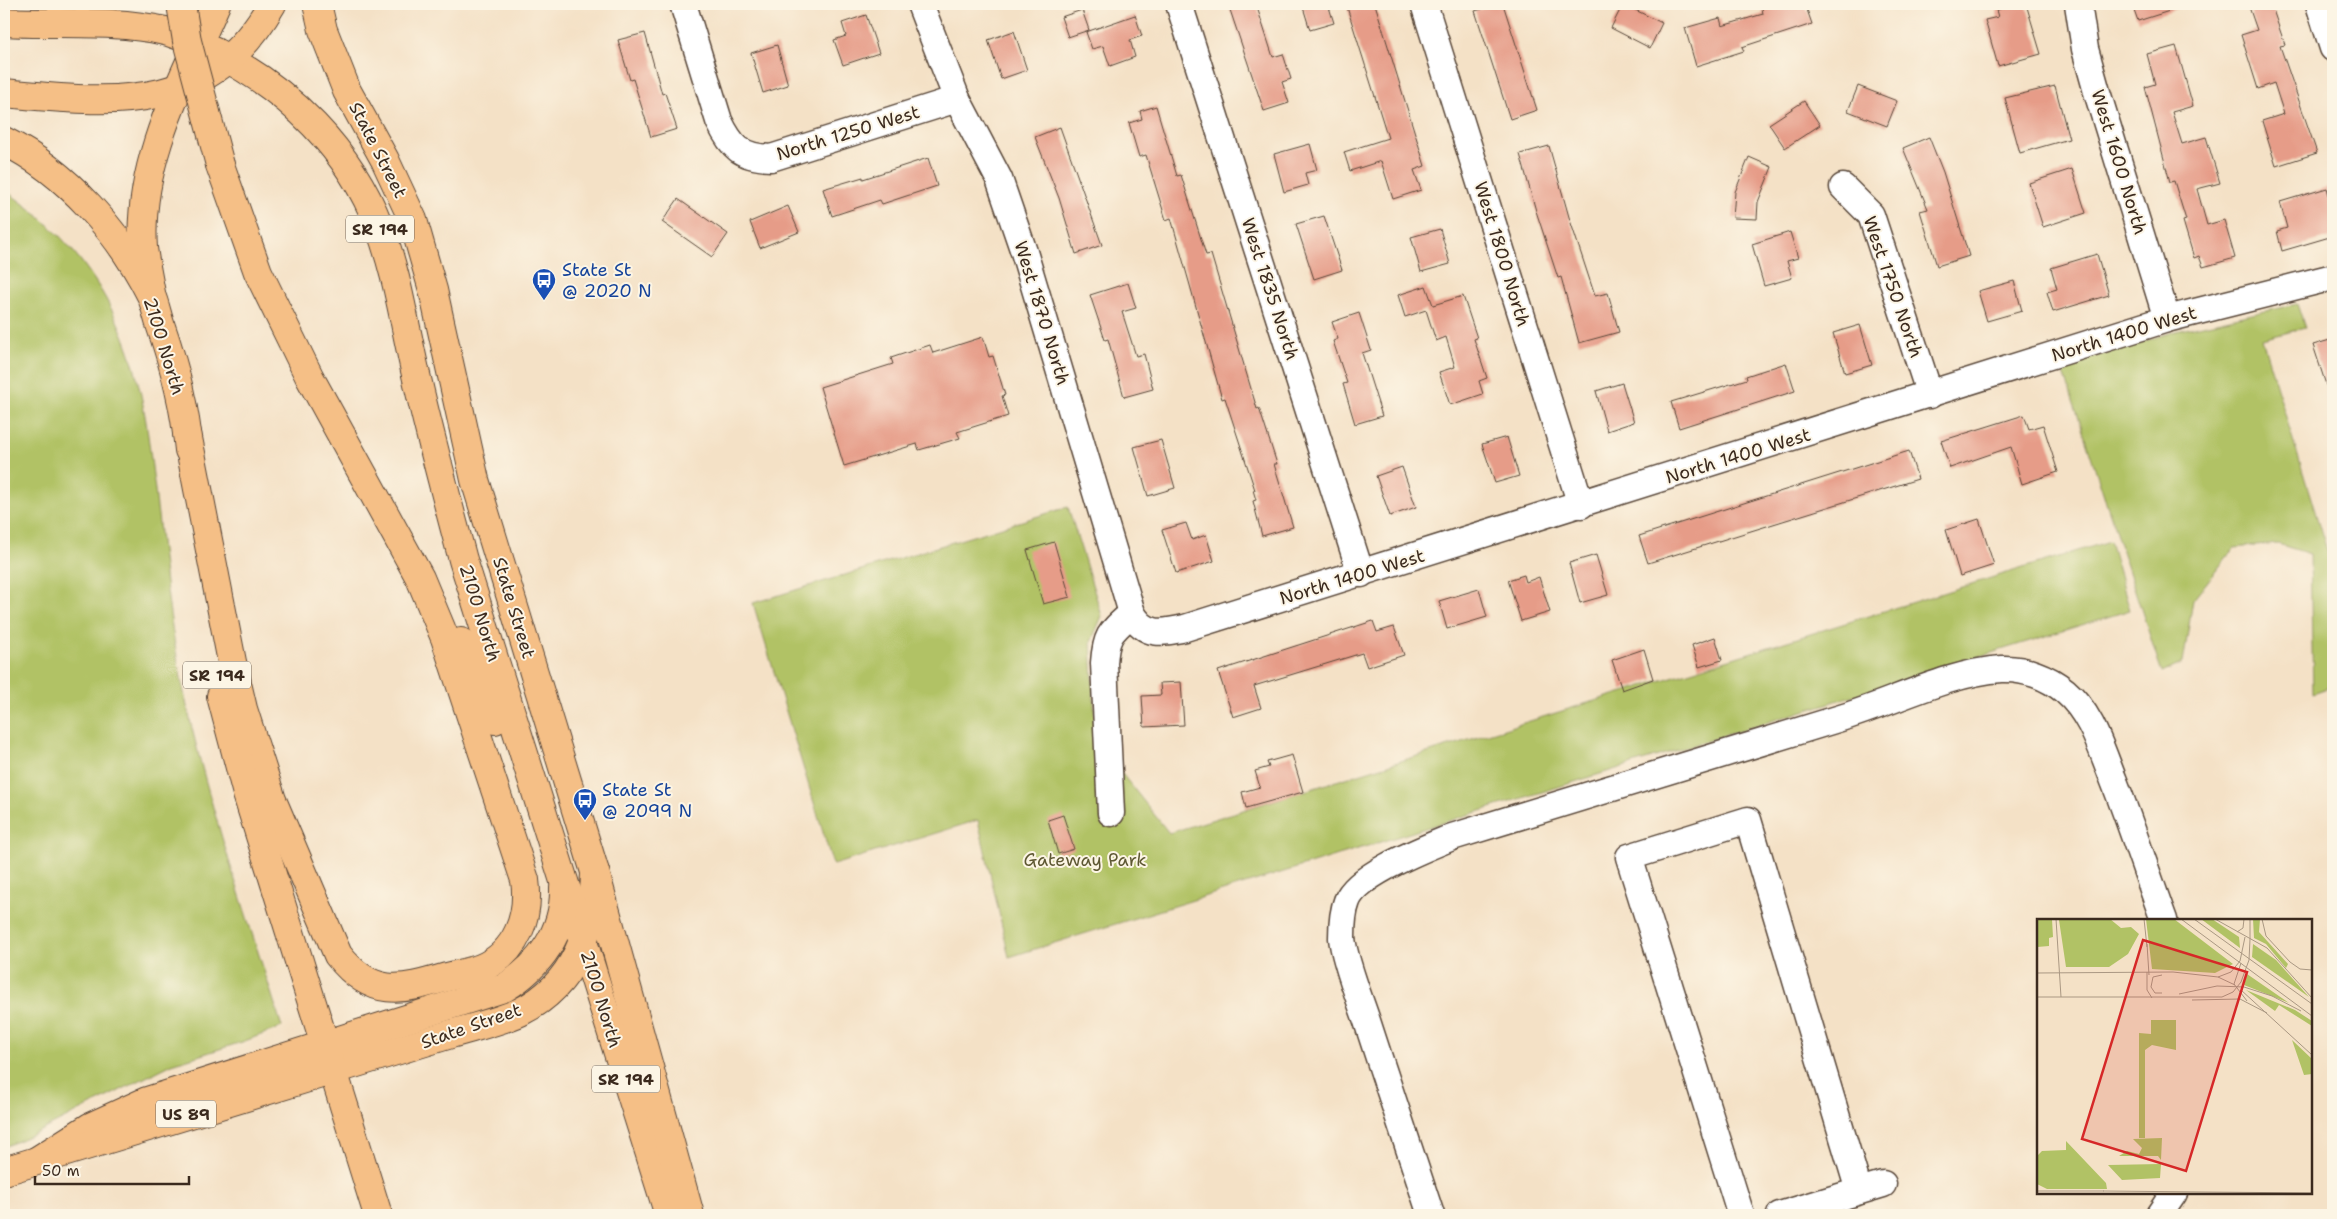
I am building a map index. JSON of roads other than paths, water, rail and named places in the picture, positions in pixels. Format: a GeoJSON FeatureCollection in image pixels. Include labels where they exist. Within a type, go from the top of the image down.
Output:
{"type":"FeatureCollection","features":[{"type":"Feature","properties":{"kind":"main road"},"geometry":{"type":"LineString","coordinates":[[181,4],[187,41],[220,165],[258,272],[310,378],[420,578],[445,638],[525,880],[527,908],[517,936],[502,955],[492,962],[480,968],[408,988],[394,989],[380,986],[355,974],[338,955],[272,800],[257,755],[232,662],[187,433]]}},
{"type":"Feature","properties":{"kind":"main road"},"geometry":{"type":"LineString","coordinates":[[132,25],[159,17],[186,4]]}},
{"type":"Feature","properties":{"kind":"main road"},"geometry":{"type":"LineString","coordinates":[[151,296],[143,247],[146,197],[156,145],[177,90],[216,4]]}},
{"type":"Feature","properties":{"kind":"main road"},"geometry":{"type":"LineString","coordinates":[[4,93],[71,99],[124,100],[150,97],[177,90],[203,77],[227,58],[245,41],[272,4]]}},
{"type":"Feature","properties":{"kind":"main road","name":"State Street"},"geometry":{"type":"LineString","coordinates":[[317,4],[323,30],[344,83],[385,160],[413,220],[433,290],[465,438],[482,505],[595,872],[592,911],[584,942],[561,980],[549,992],[522,1011],[506,1018],[330,1057]]}},
{"type":"Feature","properties":{"kind":"main road"},"geometry":{"type":"LineString","coordinates":[[4,22],[132,25],[168,32],[198,44]]}},
{"type":"Feature","properties":{"kind":"main road","name":"SR 194"},"geometry":{"type":"LineString","coordinates":[[198,44],[227,58]]}},
{"type":"Feature","properties":{"kind":"main road","name":"2100 North"},"geometry":{"type":"LineString","coordinates":[[227,58],[280,93],[313,124],[357,182],[379,226],[400,296],[435,457],[463,560],[669,1215]]}},
{"type":"Feature","properties":{"kind":"main road","name":"2100 North"},"geometry":{"type":"LineString","coordinates":[[4,141],[54,174],[88,207],[121,244],[151,296],[167,345],[187,433],[207,614],[214,662],[227,720],[247,794],[378,1215]]}},
{"type":"Feature","properties":{"kind":"main road"},"geometry":{"type":"LineString","coordinates":[[420,578],[446,612],[482,685],[519,784],[554,850]]}},
{"type":"Feature","properties":{"kind":"main road"},"geometry":{"type":"LineString","coordinates":[[595,872],[690,1215]]}},
{"type":"Feature","properties":{"kind":"main road"},"geometry":{"type":"LineString","coordinates":[[4,1171],[38,1160],[90,1127],[147,1101],[330,1057],[489,994],[517,980],[540,958],[554,936],[562,912],[564,878]]}},
{"type":"Feature","properties":{"kind":"street","name":"North 1250 West"},"geometry":{"type":"LineString","coordinates":[[683,4],[719,121],[727,138],[739,151],[754,157],[771,158],[958,99]]}},
{"type":"Feature","properties":{"kind":"street","name":"West 1870 North"},"geometry":{"type":"LineString","coordinates":[[920,4],[958,99],[998,180],[1024,252],[1138,620]]}},
{"type":"Feature","properties":{"kind":"street","name":"West 1835 North"},"geometry":{"type":"LineString","coordinates":[[1179,4],[1361,574]]}},
{"type":"Feature","properties":{"kind":"street","name":"West 1800 North"},"geometry":{"type":"LineString","coordinates":[[1424,4],[1580,505]]}},
{"type":"Feature","properties":{"kind":"street","name":"West 1600 North"},"geometry":{"type":"LineString","coordinates":[[2078,4],[2090,66],[2167,319]]}},
{"type":"Feature","properties":{"kind":"street"},"geometry":{"type":"LineString","coordinates":[[2319,4],[2333,48]]}},
{"type":"Feature","properties":{"kind":"street","name":"West 1750 North"},"geometry":{"type":"LineString","coordinates":[[1843,187],[1871,215],[1930,395]]}},
{"type":"Feature","properties":{"kind":"street","name":"North 1400 West"},"geometry":{"type":"LineString","coordinates":[[1138,620],[1161,633],[1185,628],[2167,319],[2333,277]]}},
{"type":"Feature","properties":{"kind":"street"},"geometry":{"type":"LineString","coordinates":[[1111,813],[1104,663],[1106,643],[1112,631],[1138,620]]}},
{"type":"Feature","properties":{"kind":"street"},"geometry":{"type":"LineString","coordinates":[[1431,1215],[1342,940],[1343,918],[1347,899],[1360,884],[1377,872],[1452,837],[1847,716],[1968,674],[2004,669],[2028,672],[2046,678],[2080,706],[2094,729],[2164,919]]}},
{"type":"Feature","properties":{"kind":"street"},"geometry":{"type":"LineString","coordinates":[[1741,1215],[1629,857],[1748,820],[1871,1188],[1780,1215]]}},
{"type":"Feature","properties":{"kind":"street"},"geometry":{"type":"LineString","coordinates":[[2159,1215],[2173,1194]]}},
{"type":"Feature","properties":{"kind":"place","name":"State St @ 2020 N"},"geometry":{"type":"Point","coordinates":[544,301]}},
{"type":"Feature","properties":{"kind":"place","name":"State St @ 2099 N"},"geometry":{"type":"Point","coordinates":[585,821]}},
{"type":"Feature","properties":{"kind":"park label","name":"Gateway Park"},"geometry":{"type":"Point","coordinates":[1085,860]}}]}
